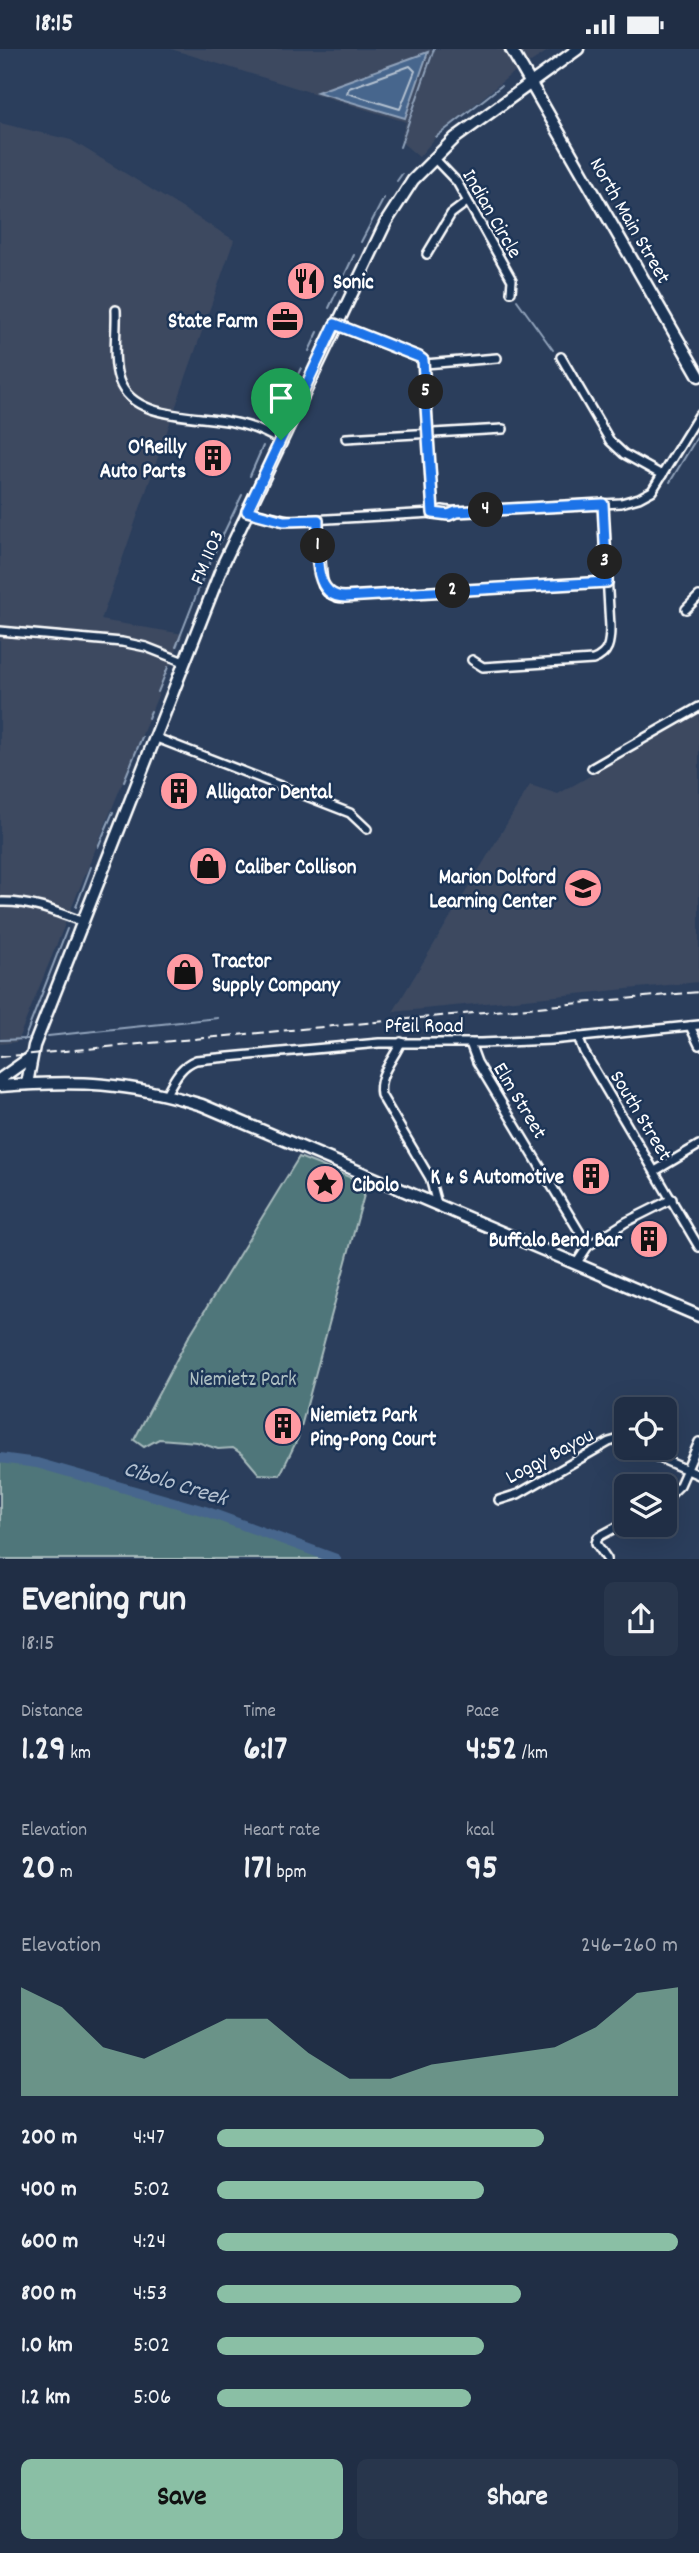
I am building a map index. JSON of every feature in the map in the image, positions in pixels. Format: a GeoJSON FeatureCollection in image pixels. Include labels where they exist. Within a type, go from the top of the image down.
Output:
{"type":"FeatureCollection","features":[{"type":"Feature","properties":{"kind":"main road","name":"North Main Street"},"geometry":{"type":"LineString","coordinates":[[510,49],[699,376]]}},
{"type":"Feature","properties":{"kind":"main road","name":"FM 1103"},"geometry":{"type":"LineString","coordinates":[[27,1084],[31,1057],[223,562],[335,324],[391,213],[413,180],[471,125],[578,49]]}},
{"type":"Feature","properties":{"kind":"main road"},"geometry":{"type":"LineString","coordinates":[[0,1079],[31,1057]]}},
{"type":"Feature","properties":{"kind":"main road"},"geometry":{"type":"LineString","coordinates":[[0,1086],[91,1082],[124,1085],[202,1104],[699,1316]]}},
{"type":"Feature","properties":{"kind":"street","name":"Indian Circle"},"geometry":{"type":"LineString","coordinates":[[434,158],[451,174],[512,281],[511,292]]}},
{"type":"Feature","properties":{"kind":"street"},"geometry":{"type":"LineString","coordinates":[[426,254],[451,214],[467,202]]}},
{"type":"Feature","properties":{"kind":"street"},"geometry":{"type":"LineString","coordinates":[[116,310],[117,368],[125,392],[134,401],[144,408],[236,423],[281,440]]}},
{"type":"Feature","properties":{"kind":"street"},"geometry":{"type":"LineString","coordinates":[[335,324],[419,357],[425,364],[433,513]]}},
{"type":"Feature","properties":{"kind":"street"},"geometry":{"type":"LineString","coordinates":[[561,357],[610,442],[624,454],[662,475]]}},
{"type":"Feature","properties":{"kind":"street"},"geometry":{"type":"LineString","coordinates":[[425,364],[497,358]]}},
{"type":"Feature","properties":{"kind":"street"},"geometry":{"type":"LineString","coordinates":[[247,511],[284,521],[433,513],[449,515],[456,512],[621,503],[652,491],[699,415]]}},
{"type":"Feature","properties":{"kind":"street"},"geometry":{"type":"LineString","coordinates":[[346,438],[503,429]]}},
{"type":"Feature","properties":{"kind":"street"},"geometry":{"type":"LineString","coordinates":[[472,660],[482,667],[597,659],[607,649],[610,639],[603,504]]}},
{"type":"Feature","properties":{"kind":"street"},"geometry":{"type":"LineString","coordinates":[[318,520],[323,586],[327,592],[338,597],[607,582]]}},
{"type":"Feature","properties":{"kind":"street"},"geometry":{"type":"LineString","coordinates":[[686,610],[699,596]]}},
{"type":"Feature","properties":{"kind":"street"},"geometry":{"type":"LineString","coordinates":[[0,631],[122,642],[146,647],[184,662]]}},
{"type":"Feature","properties":{"kind":"street"},"geometry":{"type":"LineString","coordinates":[[592,768],[699,707]]}},
{"type":"Feature","properties":{"kind":"street"},"geometry":{"type":"LineString","coordinates":[[154,737],[350,813],[367,829]]}},
{"type":"Feature","properties":{"kind":"street"},"geometry":{"type":"LineString","coordinates":[[0,902],[38,906],[83,922]]}},
{"type":"Feature","properties":{"kind":"street"},"geometry":{"type":"LineString","coordinates":[[695,1026],[699,1045]]}},
{"type":"Feature","properties":{"kind":"street","name":"Pfeil Road"},"geometry":{"type":"LineString","coordinates":[[166,1094],[180,1070],[187,1063],[196,1060],[401,1041],[470,1043],[578,1037],[695,1026]]}},
{"type":"Feature","properties":{"kind":"street","name":"South Street"},"geometry":{"type":"LineString","coordinates":[[578,1037],[584,1052],[699,1247]]}},
{"type":"Feature","properties":{"kind":"street"},"geometry":{"type":"LineString","coordinates":[[401,1041],[381,1080],[381,1095],[430,1178],[437,1204]]}},
{"type":"Feature","properties":{"kind":"street","name":"Elm Street"},"geometry":{"type":"LineString","coordinates":[[470,1043],[477,1062],[588,1246]]}},
{"type":"Feature","properties":{"kind":"street"},"geometry":{"type":"LineString","coordinates":[[655,1171],[699,1145]]}},
{"type":"Feature","properties":{"kind":"street"},"geometry":{"type":"LineString","coordinates":[[576,1264],[588,1246],[626,1222],[672,1199]]}},
{"type":"Feature","properties":{"kind":"street","name":"Loggy Bayou"},"geometry":{"type":"LineString","coordinates":[[499,1500],[518,1494],[614,1441]]}},
{"type":"Feature","properties":{"kind":"street"},"geometry":{"type":"LineString","coordinates":[[677,1488],[699,1442]]}},
{"type":"Feature","properties":{"kind":"street"},"geometry":{"type":"LineString","coordinates":[[664,1460],[699,1475]]}},
{"type":"Feature","properties":{"kind":"street"},"geometry":{"type":"LineString","coordinates":[[607,1559],[596,1543],[598,1537],[614,1528]]}},
{"type":"Feature","properties":{"kind":"shaded area"},"geometry":{"type":"Polygon","coordinates":[[[171,49],[551,49],[509,76],[436,137],[419,157],[400,141],[406,122],[171,49]]]}},
{"type":"Feature","properties":{"kind":"shaded area"},"geometry":{"type":"Polygon","coordinates":[[[0,123],[71,140],[234,240],[101,620],[183,634],[17,1042],[0,1044],[0,123]]]}},
{"type":"Feature","properties":{"kind":"shaded area","name":"Marion Dolford Learning Center"},"geometry":{"type":"Polygon","coordinates":[[[699,714],[699,982],[393,1012],[530,785],[558,794],[699,714]]]}},
{"type":"Feature","properties":{"kind":"green space","name":"Niemietz Park"},"geometry":{"type":"Polygon","coordinates":[[[299,1157],[367,1184],[298,1438],[280,1475],[259,1474],[243,1455],[233,1448],[218,1449],[197,1442],[159,1439],[144,1447],[134,1440],[188,1338],[299,1157]]]}},
{"type":"Feature","properties":{"kind":"green space"},"geometry":{"type":"Polygon","coordinates":[[[0,1458],[37,1463],[205,1511],[336,1559],[0,1559],[0,1458]]]}},
{"type":"Feature","properties":{"kind":"water"},"geometry":{"type":"Polygon","coordinates":[[[428,52],[405,118],[317,92],[428,52]]]}},
{"type":"Feature","properties":{"kind":"waterway"},"geometry":{"type":"LineString","coordinates":[[400,147],[434,49]]}},
{"type":"Feature","properties":{"kind":"waterway"},"geometry":{"type":"LineString","coordinates":[[436,137],[501,86]]}},
{"type":"Feature","properties":{"kind":"waterway"},"geometry":{"type":"LineString","coordinates":[[397,181],[402,174]]}},
{"type":"Feature","properties":{"kind":"waterway"},"geometry":{"type":"LineString","coordinates":[[361,242],[384,198]]}},
{"type":"Feature","properties":{"kind":"waterway"},"geometry":{"type":"LineString","coordinates":[[329,308],[354,255]]}},
{"type":"Feature","properties":{"kind":"waterway"},"geometry":{"type":"LineString","coordinates":[[517,300],[553,350]]}},
{"type":"Feature","properties":{"kind":"waterway"},"geometry":{"type":"LineString","coordinates":[[309,351],[318,332]]}},
{"type":"Feature","properties":{"kind":"waterway"},"geometry":{"type":"LineString","coordinates":[[274,424],[301,368]]}},
{"type":"Feature","properties":{"kind":"waterway"},"geometry":{"type":"LineString","coordinates":[[670,482],[699,434]]}},
{"type":"Feature","properties":{"kind":"waterway"},"geometry":{"type":"LineString","coordinates":[[250,476],[263,446]]}},
{"type":"Feature","properties":{"kind":"waterway"},"geometry":{"type":"LineString","coordinates":[[176,647],[206,570],[242,495]]}},
{"type":"Feature","properties":{"kind":"waterway"},"geometry":{"type":"LineString","coordinates":[[158,692],[168,667]]}},
{"type":"Feature","properties":{"kind":"waterway"},"geometry":{"type":"LineString","coordinates":[[148,718],[151,711]]}},
{"type":"Feature","properties":{"kind":"waterway"},"geometry":{"type":"LineString","coordinates":[[124,781],[142,737]]}},
{"type":"Feature","properties":{"kind":"waterway"},"geometry":{"type":"LineString","coordinates":[[98,847],[113,812]]}},
{"type":"Feature","properties":{"kind":"waterway"},"geometry":{"type":"LineString","coordinates":[[76,907],[91,867]]}},
{"type":"Feature","properties":{"kind":"waterway"},"geometry":{"type":"LineString","coordinates":[[24,1040],[67,929]]}},
{"type":"Feature","properties":{"kind":"waterway"},"geometry":{"type":"LineString","coordinates":[[48,1036],[218,1018]]}},
{"type":"Feature","properties":{"kind":"waterway"},"geometry":{"type":"LineString","coordinates":[[0,1040],[28,1039]]}},
{"type":"Feature","properties":{"kind":"waterway","name":"Cibolo Creek"},"geometry":{"type":"LineString","coordinates":[[0,1458],[37,1463],[205,1511],[336,1559]]}},
{"type":"Feature","properties":{"kind":"railway"},"geometry":{"type":"LineString","coordinates":[[0,1057],[699,992]]}},
{"type":"Feature","properties":{"kind":"place","name":"Sonic"},"geometry":{"type":"Point","coordinates":[306,281]}},
{"type":"Feature","properties":{"kind":"place","name":"State Farm"},"geometry":{"type":"Point","coordinates":[285,320]}},
{"type":"Feature","properties":{"kind":"place","name":"O'Reilly Auto Parts"},"geometry":{"type":"Point","coordinates":[213,458]}},
{"type":"Feature","properties":{"kind":"place","name":"Alligator Dental"},"geometry":{"type":"Point","coordinates":[179,791]}},
{"type":"Feature","properties":{"kind":"place","name":"Caliber Collison"},"geometry":{"type":"Point","coordinates":[208,866]}},
{"type":"Feature","properties":{"kind":"place","name":"Marion Dolford Learning Center"},"geometry":{"type":"Point","coordinates":[583,888]}},
{"type":"Feature","properties":{"kind":"place","name":"Tractor Supply Company"},"geometry":{"type":"Point","coordinates":[185,972]}},
{"type":"Feature","properties":{"kind":"place","name":"K & S Automotive"},"geometry":{"type":"Point","coordinates":[591,1176]}},
{"type":"Feature","properties":{"kind":"place","name":"Cibolo"},"geometry":{"type":"Point","coordinates":[325,1184]}},
{"type":"Feature","properties":{"kind":"place","name":"Buffalo Bend Bar"},"geometry":{"type":"Point","coordinates":[649,1239]}},
{"type":"Feature","properties":{"kind":"place","name":"Niemietz Park Ping-Pong Court"},"geometry":{"type":"Point","coordinates":[283,1426]}},
{"type":"Feature","properties":{"kind":"route"},"geometry":{"type":"LineString","coordinates":[[335,324],[419,357],[425,364],[433,513],[449,515],[456,512],[603,504],[607,582],[334,596],[323,586],[320,572],[318,520],[284,521],[247,511],[281,440],[335,324]]}}]}
